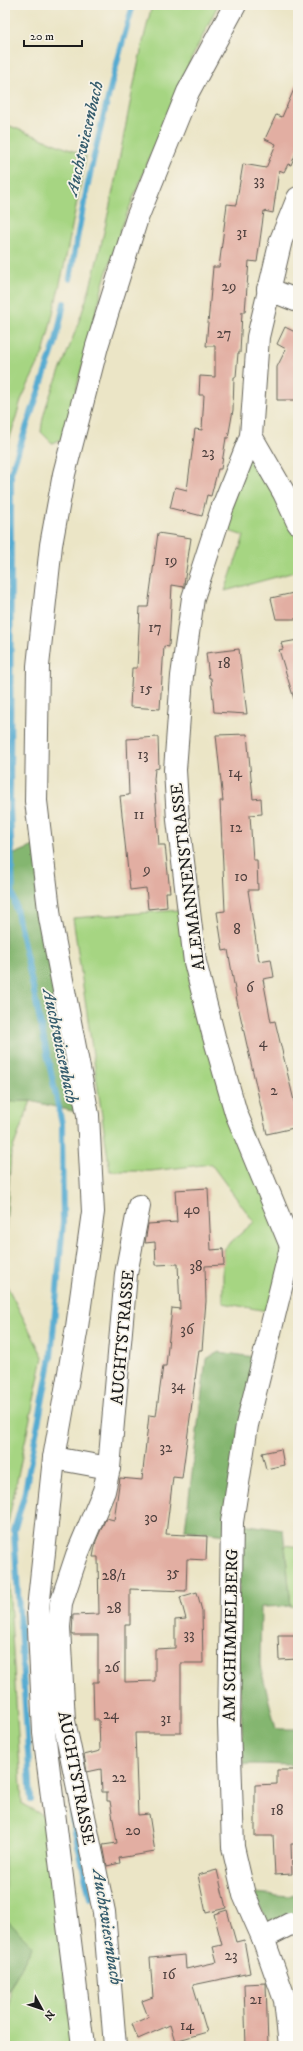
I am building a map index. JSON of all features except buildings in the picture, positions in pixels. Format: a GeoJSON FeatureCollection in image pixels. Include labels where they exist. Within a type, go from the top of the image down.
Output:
{"type":"FeatureCollection","features":[{"type":"Feature","properties":{"kind":"street"},"geometry":{"type":"LineString","coordinates":[[83,2046],[44,1732],[38,1609],[54,1458],[77,1327],[93,1212],[88,1115],[50,918],[36,801],[38,666],[51,545],[64,474],[95,354],[137,218],[188,92],[235,5]]}},
{"type":"Feature","properties":{"kind":"street","name":"ALEMANNENSTRASSE"},"geometry":{"type":"LineString","coordinates":[[291,1246],[236,1113],[214,1037],[195,962],[178,820],[176,762],[182,676],[193,598],[222,509],[251,436],[258,337],[268,288],[281,240],[298,198]]}},
{"type":"Feature","properties":{"kind":"street"},"geometry":{"type":"LineString","coordinates":[[268,288],[298,301]]}},
{"type":"Feature","properties":{"kind":"street"},"geometry":{"type":"LineString","coordinates":[[251,436],[284,493],[298,523]]}},
{"type":"Feature","properties":{"kind":"street","name":"AUCHTSTRASSE"},"geometry":{"type":"LineString","coordinates":[[116,2046],[104,1912],[64,1722],[59,1627],[62,1603],[66,1589],[77,1555],[104,1491],[109,1468],[126,1274],[139,1206]]}},
{"type":"Feature","properties":{"kind":"street","name":"AM SCHIMMELBERG"},"geometry":{"type":"LineString","coordinates":[[290,2046],[285,2000],[263,1938],[244,1895],[233,1847],[229,1724],[232,1522],[247,1425],[298,1222]]}},
{"type":"Feature","properties":{"kind":"street"},"geometry":{"type":"LineString","coordinates":[[54,1458],[109,1468]]}},
{"type":"Feature","properties":{"kind":"street"},"geometry":{"type":"LineString","coordinates":[[263,1938],[290,1924],[298,1925]]}},
{"type":"Feature","properties":{"kind":"green space"},"geometry":{"type":"Polygon","coordinates":[[[152,5],[218,5],[182,78],[122,226],[104,281],[64,438],[52,443],[41,432],[42,423],[49,398],[85,302],[101,246],[136,74],[152,5]]]}},
{"type":"Feature","properties":{"kind":"green space"},"geometry":{"type":"Polygon","coordinates":[[[5,124],[86,156],[64,267],[44,351],[21,400],[5,455],[5,124]]]}},
{"type":"Feature","properties":{"kind":"green space"},"geometry":{"type":"Polygon","coordinates":[[[251,436],[298,523],[298,571],[225,591],[244,536],[217,527],[251,436]]]}},
{"type":"Feature","properties":{"kind":"green space"},"geometry":{"type":"Polygon","coordinates":[[[41,843],[88,1115],[31,1101],[5,1102],[5,858],[41,843]]]}},
{"type":"Feature","properties":{"kind":"green space"},"geometry":{"type":"Polygon","coordinates":[[[180,910],[287,1247],[272,1312],[223,1303],[223,1249],[254,1222],[211,1164],[151,1171],[110,1171],[73,918],[180,910]]]}},
{"type":"Feature","properties":{"kind":"green space"},"geometry":{"type":"Polygon","coordinates":[[[31,1101],[11,1153],[5,1240],[5,1102],[31,1101]]]}},
{"type":"Feature","properties":{"kind":"green space"},"geometry":{"type":"Polygon","coordinates":[[[5,1282],[43,1357],[6,1532],[22,1804],[44,1816],[73,2046],[9,2046],[10,1988],[32,1946],[5,1918],[5,1282]]]}},
{"type":"Feature","properties":{"kind":"green space"},"geometry":{"type":"Polygon","coordinates":[[[219,1352],[261,1358],[227,1535],[185,1530],[206,1359],[219,1352]]]}},
{"type":"Feature","properties":{"kind":"green space"},"geometry":{"type":"Polygon","coordinates":[[[242,1524],[283,1530],[291,1606],[261,1607],[260,1665],[276,1729],[298,1729],[298,1765],[244,1764],[237,1636],[242,1524]]]}},
{"type":"Feature","properties":{"kind":"green space"},"geometry":{"type":"Polygon","coordinates":[[[285,1545],[298,1547],[298,1608],[291,1606],[285,1545]]]}},
{"type":"Feature","properties":{"kind":"green space"},"geometry":{"type":"Polygon","coordinates":[[[298,1892],[298,1918],[268,1927],[255,1893],[289,1896],[298,1892]]]}},
{"type":"Feature","properties":{"kind":"green space"},"geometry":{"type":"Polygon","coordinates":[[[5,1918],[33,1946],[5,1996],[5,1918]]]}},
{"type":"Feature","properties":{"kind":"waterway","name":"Auchtwiesenbach"},"geometry":{"type":"LineString","coordinates":[[70,279],[97,141],[133,5]]}},
{"type":"Feature","properties":{"kind":"waterway","name":"Auchtwiesenbach"},"geometry":{"type":"LineString","coordinates":[[31,1800],[14,1531],[24,1496],[51,1357],[63,1222],[62,1124],[13,894],[10,808],[11,472],[56,341],[64,303]]}},
{"type":"Feature","properties":{"kind":"waterway","name":"Auchtwiesenbach"},"geometry":{"type":"LineString","coordinates":[[71,1814],[90,1898]]}}]}
